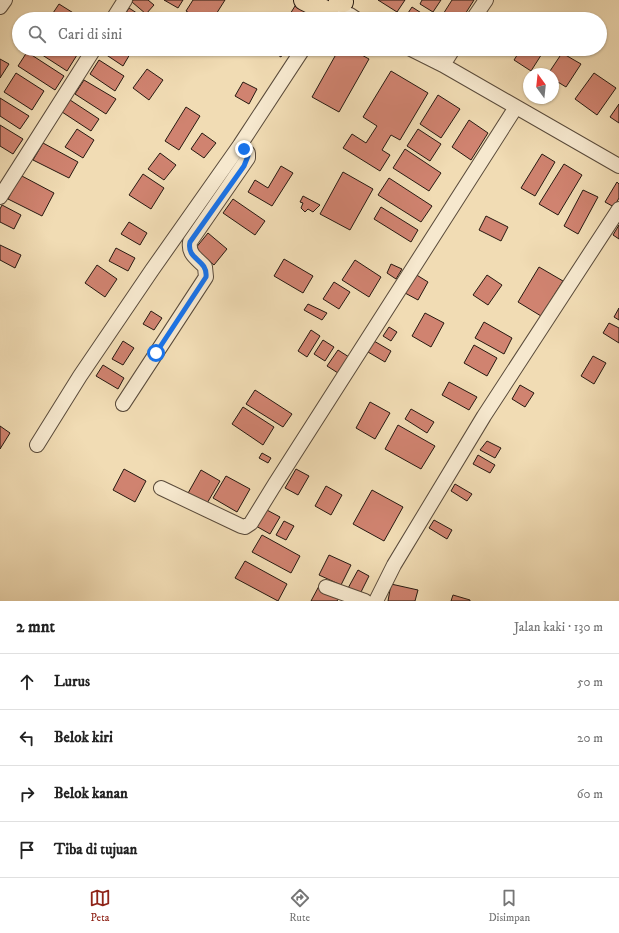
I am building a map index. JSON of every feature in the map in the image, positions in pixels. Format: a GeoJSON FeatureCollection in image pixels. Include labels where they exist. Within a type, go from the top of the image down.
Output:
{"type":"FeatureCollection","features":[{"type":"Feature","properties":{"kind":"highway"},"geometry":{"type":"LineString","coordinates":[[304,0],[341,10]]}},
{"type":"Feature","properties":{"kind":"street"},"geometry":{"type":"LineString","coordinates":[[0,7],[5,0]]}},
{"type":"Feature","properties":{"kind":"street"},"geometry":{"type":"LineString","coordinates":[[117,12],[125,0]]}},
{"type":"Feature","properties":{"kind":"street"},"geometry":{"type":"LineString","coordinates":[[478,12],[486,0]]}},
{"type":"Feature","properties":{"kind":"street"},"geometry":{"type":"LineString","coordinates":[[0,197],[90,56]]}},
{"type":"Feature","properties":{"kind":"street"},"geometry":{"type":"LineString","coordinates":[[36,445],[80,376],[240,145],[298,56]]}},
{"type":"Feature","properties":{"kind":"street"},"geometry":{"type":"LineString","coordinates":[[425,56],[619,166]]}},
{"type":"Feature","properties":{"kind":"street"},"geometry":{"type":"LineString","coordinates":[[443,65],[449,56]]}},
{"type":"Feature","properties":{"kind":"street"},"geometry":{"type":"LineString","coordinates":[[161,488],[240,526],[245,527],[251,524],[290,460],[516,107]]}},
{"type":"Feature","properties":{"kind":"street"},"geometry":{"type":"LineString","coordinates":[[123,404],[206,277],[204,265],[191,253],[190,242],[248,158],[248,153],[240,145]]}},
{"type":"Feature","properties":{"kind":"street"},"geometry":{"type":"LineString","coordinates":[[376,601],[394,565],[484,416],[619,209]]}},
{"type":"Feature","properties":{"kind":"street"},"geometry":{"type":"LineString","coordinates":[[326,587],[365,601]]}},
{"type":"Feature","properties":{"kind":"building"},"geometry":{"type":"Polygon","coordinates":[[[133,0],[148,0],[154,5],[148,12],[144,12],[132,2],[133,0]]]}},
{"type":"Feature","properties":{"kind":"building"},"geometry":{"type":"Polygon","coordinates":[[[164,0],[183,0],[178,8],[164,0]]]}},
{"type":"Feature","properties":{"kind":"building"},"geometry":{"type":"Polygon","coordinates":[[[193,0],[225,0],[217,12],[186,11],[193,0]]]}},
{"type":"Feature","properties":{"kind":"building"},"geometry":{"type":"Polygon","coordinates":[[[378,0],[405,0],[397,12],[378,0]]]}},
{"type":"Feature","properties":{"kind":"building"},"geometry":{"type":"Polygon","coordinates":[[[422,0],[441,0],[433,12],[420,4],[422,0]]]}},
{"type":"Feature","properties":{"kind":"building"},"geometry":{"type":"Polygon","coordinates":[[[452,0],[474,0],[466,12],[444,12],[452,0]]]}},
{"type":"Feature","properties":{"kind":"building"},"geometry":{"type":"Polygon","coordinates":[[[59,4],[72,12],[54,12],[59,4]]]}},
{"type":"Feature","properties":{"kind":"building"},"geometry":{"type":"Polygon","coordinates":[[[295,6],[306,12],[291,12],[295,6]]]}},
{"type":"Feature","properties":{"kind":"building"},"geometry":{"type":"Polygon","coordinates":[[[412,7],[420,12],[409,12],[412,7]]]}},
{"type":"Feature","properties":{"kind":"building"},"geometry":{"type":"Polygon","coordinates":[[[129,8],[135,12],[126,12],[129,8]]]}},
{"type":"Feature","properties":{"kind":"building"},"geometry":{"type":"Polygon","coordinates":[[[24,56],[33,56],[64,76],[55,90],[18,66],[24,56]]]}},
{"type":"Feature","properties":{"kind":"building"},"geometry":{"type":"Polygon","coordinates":[[[44,56],[76,56],[67,71],[44,56]]]}},
{"type":"Feature","properties":{"kind":"building"},"geometry":{"type":"Polygon","coordinates":[[[108,56],[129,56],[123,66],[108,56]]]}},
{"type":"Feature","properties":{"kind":"building"},"geometry":{"type":"Polygon","coordinates":[[[335,56],[364,56],[369,59],[339,112],[312,97],[335,56]]]}},
{"type":"Feature","properties":{"kind":"building"},"geometry":{"type":"Polygon","coordinates":[[[517,56],[541,56],[533,68],[526,68],[514,60],[517,56]]]}},
{"type":"Feature","properties":{"kind":"building"},"geometry":{"type":"Polygon","coordinates":[[[560,56],[567,56],[581,64],[566,87],[559,83],[559,68],[552,68],[560,56]]]}},
{"type":"Feature","properties":{"kind":"building"},"geometry":{"type":"Polygon","coordinates":[[[0,59],[9,64],[0,78],[0,59]]]}},
{"type":"Feature","properties":{"kind":"building"},"geometry":{"type":"Polygon","coordinates":[[[99,60],[124,76],[115,91],[90,74],[99,60]]]}},
{"type":"Feature","properties":{"kind":"building"},"geometry":{"type":"Polygon","coordinates":[[[147,69],[163,80],[149,100],[133,88],[147,69]]]}},
{"type":"Feature","properties":{"kind":"building"},"geometry":{"type":"Polygon","coordinates":[[[391,71],[428,93],[400,140],[391,135],[382,150],[390,155],[380,171],[343,148],[352,134],[366,143],[377,126],[363,117],[391,71]]]}},
{"type":"Feature","properties":{"kind":"building"},"geometry":{"type":"Polygon","coordinates":[[[16,73],[44,91],[32,110],[4,92],[16,73]]]}},
{"type":"Feature","properties":{"kind":"building"},"geometry":{"type":"Polygon","coordinates":[[[594,73],[616,88],[597,115],[575,99],[594,73]]]}},
{"type":"Feature","properties":{"kind":"building"},"geometry":{"type":"Polygon","coordinates":[[[84,80],[116,99],[106,114],[75,94],[84,80]]]}},
{"type":"Feature","properties":{"kind":"building"},"geometry":{"type":"Polygon","coordinates":[[[243,82],[257,89],[249,104],[235,96],[243,82]]]}},
{"type":"Feature","properties":{"kind":"building"},"geometry":{"type":"Polygon","coordinates":[[[438,95],[460,109],[441,138],[420,124],[438,95]]]}},
{"type":"Feature","properties":{"kind":"building"},"geometry":{"type":"Polygon","coordinates":[[[0,98],[29,116],[20,129],[0,116],[0,98]]]}},
{"type":"Feature","properties":{"kind":"building"},"geometry":{"type":"Polygon","coordinates":[[[67,98],[99,119],[91,131],[59,110],[67,98]]]}},
{"type":"Feature","properties":{"kind":"building"},"geometry":{"type":"Polygon","coordinates":[[[619,104],[619,123],[610,117],[619,104]]]}},
{"type":"Feature","properties":{"kind":"building"},"geometry":{"type":"Polygon","coordinates":[[[186,107],[200,116],[179,150],[165,141],[186,107]]]}},
{"type":"Feature","properties":{"kind":"building"},"geometry":{"type":"Polygon","coordinates":[[[469,120],[488,133],[471,160],[452,147],[469,120]]]}},
{"type":"Feature","properties":{"kind":"building"},"geometry":{"type":"Polygon","coordinates":[[[0,125],[23,139],[13,154],[0,146],[0,125]]]}},
{"type":"Feature","properties":{"kind":"building"},"geometry":{"type":"Polygon","coordinates":[[[77,129],[94,140],[83,158],[65,147],[77,129]]]}},
{"type":"Feature","properties":{"kind":"building"},"geometry":{"type":"Polygon","coordinates":[[[418,129],[441,144],[430,161],[407,146],[418,129]]]}},
{"type":"Feature","properties":{"kind":"building"},"geometry":{"type":"Polygon","coordinates":[[[202,133],[216,143],[204,158],[191,149],[202,133]]]}},
{"type":"Feature","properties":{"kind":"building"},"geometry":{"type":"Polygon","coordinates":[[[43,143],[78,162],[69,178],[33,160],[43,143]]]}},
{"type":"Feature","properties":{"kind":"building"},"geometry":{"type":"Polygon","coordinates":[[[405,149],[441,173],[429,191],[393,168],[405,149]]]}},
{"type":"Feature","properties":{"kind":"building"},"geometry":{"type":"Polygon","coordinates":[[[160,153],[176,165],[164,180],[148,169],[160,153]]]}},
{"type":"Feature","properties":{"kind":"building"},"geometry":{"type":"Polygon","coordinates":[[[542,154],[555,162],[535,196],[521,188],[542,154]]]}},
{"type":"Feature","properties":{"kind":"building"},"geometry":{"type":"Polygon","coordinates":[[[564,164],[582,175],[558,215],[539,204],[564,164]]]}},
{"type":"Feature","properties":{"kind":"building"},"geometry":{"type":"Polygon","coordinates":[[[281,166],[293,173],[272,206],[248,192],[255,180],[268,188],[281,166]]]}},
{"type":"Feature","properties":{"kind":"building"},"geometry":{"type":"Polygon","coordinates":[[[343,172],[373,189],[350,230],[320,214],[343,172]]]}},
{"type":"Feature","properties":{"kind":"building"},"geometry":{"type":"Polygon","coordinates":[[[143,174],[164,188],[151,209],[129,195],[143,174]]]}},
{"type":"Feature","properties":{"kind":"building"},"geometry":{"type":"Polygon","coordinates":[[[20,175],[54,193],[42,216],[8,199],[20,175]]]}},
{"type":"Feature","properties":{"kind":"building"},"geometry":{"type":"Polygon","coordinates":[[[389,178],[432,206],[421,222],[378,195],[389,178]]]}},
{"type":"Feature","properties":{"kind":"building"},"geometry":{"type":"Polygon","coordinates":[[[617,182],[619,184],[619,198],[614,207],[605,202],[617,182]]]}},
{"type":"Feature","properties":{"kind":"building"},"geometry":{"type":"Polygon","coordinates":[[[583,190],[598,197],[578,234],[564,226],[583,190]]]}},
{"type":"Feature","properties":{"kind":"building"},"geometry":{"type":"Polygon","coordinates":[[[303,196],[320,205],[313,212],[308,209],[305,212],[301,208],[303,203],[300,202],[303,196]]]}},
{"type":"Feature","properties":{"kind":"building"},"geometry":{"type":"Polygon","coordinates":[[[233,199],[265,221],[255,235],[223,213],[233,199]]]}},
{"type":"Feature","properties":{"kind":"building"},"geometry":{"type":"Polygon","coordinates":[[[2,205],[21,215],[14,229],[0,222],[0,209],[2,205]]]}},
{"type":"Feature","properties":{"kind":"building"},"geometry":{"type":"Polygon","coordinates":[[[381,207],[418,230],[411,242],[374,219],[381,207]]]}},
{"type":"Feature","properties":{"kind":"building"},"geometry":{"type":"Polygon","coordinates":[[[486,216],[508,227],[501,241],[479,230],[486,216]]]}},
{"type":"Feature","properties":{"kind":"building"},"geometry":{"type":"Polygon","coordinates":[[[129,222],[147,233],[140,245],[121,234],[129,222]]]}},
{"type":"Feature","properties":{"kind":"building"},"geometry":{"type":"Polygon","coordinates":[[[619,225],[619,239],[613,235],[619,225]]]}},
{"type":"Feature","properties":{"kind":"building"},"geometry":{"type":"Polygon","coordinates":[[[208,233],[227,249],[214,265],[195,249],[208,233]]]}},
{"type":"Feature","properties":{"kind":"building"},"geometry":{"type":"Polygon","coordinates":[[[0,245],[21,255],[15,268],[0,260],[0,245]]]}},
{"type":"Feature","properties":{"kind":"building"},"geometry":{"type":"Polygon","coordinates":[[[116,248],[135,258],[128,271],[109,261],[116,248]]]}},
{"type":"Feature","properties":{"kind":"building"},"geometry":{"type":"Polygon","coordinates":[[[284,259],[313,276],[303,293],[274,276],[284,259]]]}},
{"type":"Feature","properties":{"kind":"building"},"geometry":{"type":"Polygon","coordinates":[[[355,260],[381,277],[369,297],[342,280],[355,260]]]}},
{"type":"Feature","properties":{"kind":"building"},"geometry":{"type":"Polygon","coordinates":[[[391,264],[402,269],[396,279],[387,273],[391,264]]]}},
{"type":"Feature","properties":{"kind":"building"},"geometry":{"type":"Polygon","coordinates":[[[97,265],[117,279],[105,297],[85,283],[97,265]]]}},
{"type":"Feature","properties":{"kind":"building"},"geometry":{"type":"Polygon","coordinates":[[[539,267],[563,281],[541,316],[518,302],[539,267]]]}},
{"type":"Feature","properties":{"kind":"building"},"geometry":{"type":"Polygon","coordinates":[[[415,274],[428,282],[418,300],[405,293],[415,274]]]}},
{"type":"Feature","properties":{"kind":"building"},"geometry":{"type":"Polygon","coordinates":[[[487,275],[502,285],[488,305],[473,295],[487,275]]]}},
{"type":"Feature","properties":{"kind":"building"},"geometry":{"type":"Polygon","coordinates":[[[334,282],[350,292],[339,309],[323,299],[334,282]]]}},
{"type":"Feature","properties":{"kind":"building"},"geometry":{"type":"Polygon","coordinates":[[[308,304],[327,313],[322,320],[304,310],[308,304]]]}},
{"type":"Feature","properties":{"kind":"building"},"geometry":{"type":"Polygon","coordinates":[[[619,308],[619,320],[614,317],[619,308]]]}},
{"type":"Feature","properties":{"kind":"building"},"geometry":{"type":"Polygon","coordinates":[[[151,311],[162,318],[154,330],[143,324],[151,311]]]}},
{"type":"Feature","properties":{"kind":"building"},"geometry":{"type":"Polygon","coordinates":[[[425,313],[444,323],[431,347],[412,336],[425,313]]]}},
{"type":"Feature","properties":{"kind":"building"},"geometry":{"type":"Polygon","coordinates":[[[484,322],[512,338],[504,354],[475,338],[484,322]]]}},
{"type":"Feature","properties":{"kind":"building"},"geometry":{"type":"Polygon","coordinates":[[[609,323],[619,328],[619,343],[603,333],[609,323]]]}},
{"type":"Feature","properties":{"kind":"building"},"geometry":{"type":"Polygon","coordinates":[[[389,327],[397,332],[391,341],[383,336],[389,327]]]}},
{"type":"Feature","properties":{"kind":"building"},"geometry":{"type":"Polygon","coordinates":[[[311,330],[320,336],[307,357],[298,351],[311,330]]]}},
{"type":"Feature","properties":{"kind":"building"},"geometry":{"type":"Polygon","coordinates":[[[323,340],[334,347],[325,361],[314,354],[323,340]]]}},
{"type":"Feature","properties":{"kind":"building"},"geometry":{"type":"Polygon","coordinates":[[[123,341],[134,348],[123,365],[112,359],[123,341]]]}},
{"type":"Feature","properties":{"kind":"building"},"geometry":{"type":"Polygon","coordinates":[[[374,341],[391,351],[385,362],[368,352],[374,341]]]}},
{"type":"Feature","properties":{"kind":"building"},"geometry":{"type":"Polygon","coordinates":[[[474,345],[497,358],[487,376],[464,363],[474,345]]]}},
{"type":"Feature","properties":{"kind":"building"},"geometry":{"type":"Polygon","coordinates":[[[338,350],[349,357],[338,373],[327,366],[338,350]]]}},
{"type":"Feature","properties":{"kind":"building"},"geometry":{"type":"Polygon","coordinates":[[[593,356],[606,363],[594,384],[581,376],[593,356]]]}},
{"type":"Feature","properties":{"kind":"building"},"geometry":{"type":"Polygon","coordinates":[[[103,365],[124,378],[118,389],[96,376],[103,365]]]}},
{"type":"Feature","properties":{"kind":"building"},"geometry":{"type":"Polygon","coordinates":[[[449,382],[477,397],[469,410],[442,395],[449,382]]]}},
{"type":"Feature","properties":{"kind":"building"},"geometry":{"type":"Polygon","coordinates":[[[520,385],[534,393],[525,407],[512,399],[520,385]]]}},
{"type":"Feature","properties":{"kind":"building"},"geometry":{"type":"Polygon","coordinates":[[[255,390],[292,414],[283,427],[246,404],[255,390]]]}},
{"type":"Feature","properties":{"kind":"building"},"geometry":{"type":"Polygon","coordinates":[[[370,402],[390,413],[375,439],[356,428],[370,402]]]}},
{"type":"Feature","properties":{"kind":"building"},"geometry":{"type":"Polygon","coordinates":[[[243,407],[274,427],[263,445],[232,424],[243,407]]]}},
{"type":"Feature","properties":{"kind":"building"},"geometry":{"type":"Polygon","coordinates":[[[411,409],[434,422],[427,433],[405,419],[411,409]]]}},
{"type":"Feature","properties":{"kind":"building"},"geometry":{"type":"Polygon","coordinates":[[[398,425],[435,446],[421,469],[385,449],[398,425]]]}},
{"type":"Feature","properties":{"kind":"building"},"geometry":{"type":"Polygon","coordinates":[[[0,426],[10,433],[0,449],[0,426]]]}},
{"type":"Feature","properties":{"kind":"building"},"geometry":{"type":"Polygon","coordinates":[[[487,441],[501,448],[495,458],[480,450],[487,441]]]}},
{"type":"Feature","properties":{"kind":"building"},"geometry":{"type":"Polygon","coordinates":[[[262,453],[271,458],[268,463],[259,458],[262,453]]]}},
{"type":"Feature","properties":{"kind":"building"},"geometry":{"type":"Polygon","coordinates":[[[478,455],[495,465],[490,473],[473,464],[478,455]]]}},
{"type":"Feature","properties":{"kind":"building"},"geometry":{"type":"Polygon","coordinates":[[[124,469],[146,481],[135,502],[113,490],[124,469]]]}},
{"type":"Feature","properties":{"kind":"building"},"geometry":{"type":"Polygon","coordinates":[[[296,469],[309,476],[298,495],[285,488],[296,469]]]}},
{"type":"Feature","properties":{"kind":"building"},"geometry":{"type":"Polygon","coordinates":[[[201,470],[220,481],[206,505],[187,495],[201,470]]]}},
{"type":"Feature","properties":{"kind":"building"},"geometry":{"type":"Polygon","coordinates":[[[226,476],[250,489],[237,512],[213,498],[226,476]]]}},
{"type":"Feature","properties":{"kind":"building"},"geometry":{"type":"Polygon","coordinates":[[[455,484],[472,494],[467,501],[451,491],[455,484]]]}},
{"type":"Feature","properties":{"kind":"building"},"geometry":{"type":"Polygon","coordinates":[[[326,486],[342,495],[331,515],[315,506],[326,486]]]}},
{"type":"Feature","properties":{"kind":"building"},"geometry":{"type":"Polygon","coordinates":[[[372,490],[403,507],[384,541],[353,524],[372,490]]]}},
{"type":"Feature","properties":{"kind":"building"},"geometry":{"type":"Polygon","coordinates":[[[265,509],[280,517],[270,534],[256,526],[265,509]]]}},
{"type":"Feature","properties":{"kind":"building"},"geometry":{"type":"Polygon","coordinates":[[[434,520],[452,530],[447,539],[429,528],[434,520]]]}},
{"type":"Feature","properties":{"kind":"building"},"geometry":{"type":"Polygon","coordinates":[[[284,521],[294,526],[286,540],[276,535],[284,521]]]}},
{"type":"Feature","properties":{"kind":"building"},"geometry":{"type":"Polygon","coordinates":[[[262,535],[300,556],[291,573],[252,552],[262,535]]]}},
{"type":"Feature","properties":{"kind":"building"},"geometry":{"type":"Polygon","coordinates":[[[329,555],[351,565],[341,585],[319,575],[329,555]]]}},
{"type":"Feature","properties":{"kind":"building"},"geometry":{"type":"Polygon","coordinates":[[[245,561],[287,584],[278,601],[235,578],[245,561]]]}},
{"type":"Feature","properties":{"kind":"building"},"geometry":{"type":"Polygon","coordinates":[[[358,570],[369,576],[359,596],[347,590],[358,570]]]}},
{"type":"Feature","properties":{"kind":"building"},"geometry":{"type":"Polygon","coordinates":[[[391,584],[418,590],[415,601],[388,601],[391,584]]]}},
{"type":"Feature","properties":{"kind":"building"},"geometry":{"type":"Polygon","coordinates":[[[319,586],[340,597],[337,601],[311,601],[319,586]]]}},
{"type":"Feature","properties":{"kind":"building"},"geometry":{"type":"Polygon","coordinates":[[[453,595],[470,600],[470,601],[451,601],[453,595]]]}},
{"type":"Feature","properties":{"kind":"route"},"geometry":{"type":"LineString","coordinates":[[156,353],[206,277],[204,265],[191,253],[190,242],[244,166],[248,158],[248,153],[244,149]]}}]}
